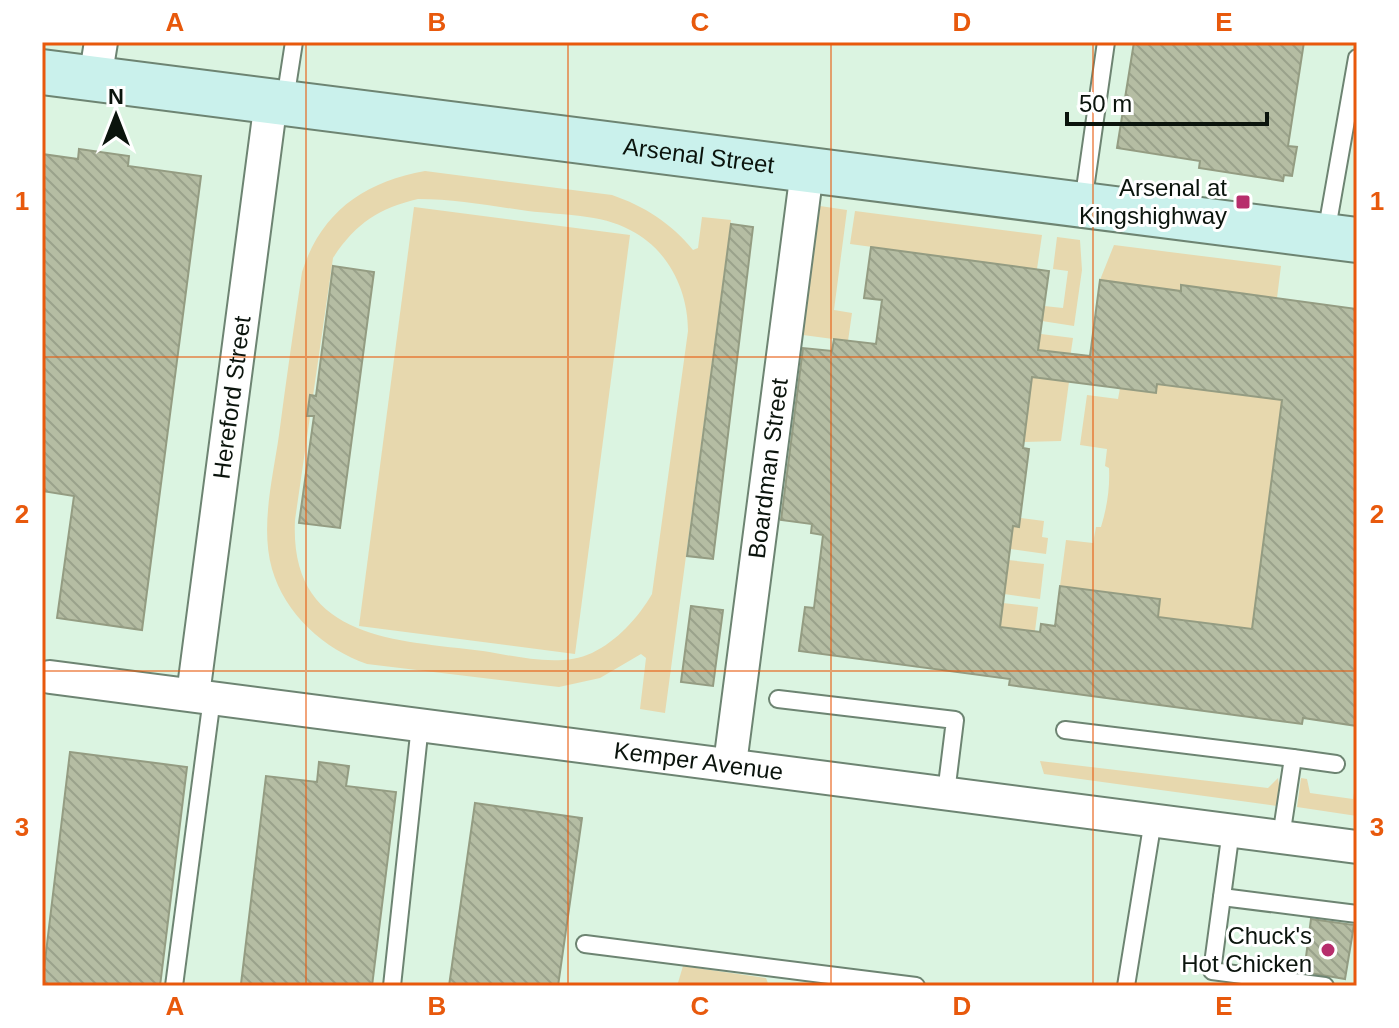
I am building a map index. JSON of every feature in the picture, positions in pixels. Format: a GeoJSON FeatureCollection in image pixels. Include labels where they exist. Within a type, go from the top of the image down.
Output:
{"type":"FeatureCollection","features":[{"type":"Feature","properties":{"kind":"main road","name":"Arsenal Street"},"geometry":{"type":"LineString","coordinates":[[42,72],[98,60],[278,102],[1341,238]]}},
{"type":"Feature","properties":{"kind":"street","name":"Hereford Street"},"geometry":{"type":"LineString","coordinates":[[202,697],[278,102]]}},
{"type":"Feature","properties":{"kind":"street","name":"Boardman Street"},"geometry":{"type":"LineString","coordinates":[[730,764],[807,171]]}},
{"type":"Feature","properties":{"kind":"street","name":"Kemper Avenue"},"geometry":{"type":"LineString","coordinates":[[46,677],[1357,847]]}},
{"type":"Feature","properties":{"kind":"lane"},"geometry":{"type":"LineString","coordinates":[[278,102],[294,42]]}},
{"type":"Feature","properties":{"kind":"lane"},"geometry":{"type":"LineString","coordinates":[[1082,206],[1106,42]]}},
{"type":"Feature","properties":{"kind":"lane"},"geometry":{"type":"LineString","coordinates":[[1341,238],[1339,163],[1357,58]]}},
{"type":"Feature","properties":{"kind":"lane"},"geometry":{"type":"LineString","coordinates":[[1339,163],[1357,166]]}},
{"type":"Feature","properties":{"kind":"lane"},"geometry":{"type":"LineString","coordinates":[[174,986],[202,697]]}},
{"type":"Feature","properties":{"kind":"lane"},"geometry":{"type":"LineString","coordinates":[[778,699],[955,720],[946,793]]}},
{"type":"Feature","properties":{"kind":"lane"},"geometry":{"type":"LineString","coordinates":[[392,986],[420,725]]}},
{"type":"Feature","properties":{"kind":"lane"},"geometry":{"type":"LineString","coordinates":[[1065,730],[1336,764]]}},
{"type":"Feature","properties":{"kind":"lane"},"geometry":{"type":"LineString","coordinates":[[1281,837],[1293,758]]}},
{"type":"Feature","properties":{"kind":"lane"},"geometry":{"type":"LineString","coordinates":[[1126,986],[1153,820]]}},
{"type":"Feature","properties":{"kind":"lane"},"geometry":{"type":"LineString","coordinates":[[1231,830],[1212,971],[1325,986]]}},
{"type":"Feature","properties":{"kind":"lane"},"geometry":{"type":"LineString","coordinates":[[1222,897],[1357,914]]}},
{"type":"Feature","properties":{"kind":"lane"},"geometry":{"type":"LineString","coordinates":[[585,944],[916,986]]}},
{"type":"Feature","properties":{"kind":"shaded area"},"geometry":{"type":"Polygon","coordinates":[[[425,171],[612,195],[656,216],[693,250],[698,248],[702,217],[731,220],[665,713],[640,709],[646,658],[641,654],[600,678],[559,687],[367,664],[336,649],[308,628],[286,601],[278,585],[269,553],[267,519],[302,272],[310,251],[333,217],[364,192],[403,176],[425,171]],[[418,199],[391,207],[369,219],[350,236],[333,258],[295,520],[298,560],[309,590],[328,611],[353,626],[383,636],[523,658],[566,660],[592,653],[618,635],[652,594],[688,331],[680,286],[655,248],[630,230],[607,221],[460,201],[418,199]]]}},
{"type":"Feature","properties":{"kind":"shaded area"},"geometry":{"type":"Polygon","coordinates":[[[820,206],[847,210],[834,310],[852,313],[848,341],[803,335],[820,206]]]}},
{"type":"Feature","properties":{"kind":"shaded area"},"geometry":{"type":"Polygon","coordinates":[[[414,207],[630,235],[575,654],[359,626],[414,207]]]}},
{"type":"Feature","properties":{"kind":"shaded area"},"geometry":{"type":"Polygon","coordinates":[[[855,211],[1042,235],[1037,269],[850,244],[855,211]]]}},
{"type":"Feature","properties":{"kind":"shaded area"},"geometry":{"type":"Polygon","coordinates":[[[1057,237],[1080,240],[1082,270],[1074,326],[1042,321],[1044,306],[1063,308],[1068,271],[1053,269],[1057,237]]]}},
{"type":"Feature","properties":{"kind":"shaded area"},"geometry":{"type":"Polygon","coordinates":[[[1114,245],[1281,266],[1277,298],[1182,285],[1181,291],[1100,280],[1114,245]]]}},
{"type":"Feature","properties":{"kind":"shaded area"},"geometry":{"type":"Polygon","coordinates":[[[1033,333],[1073,338],[1069,365],[1030,360],[1033,333]]]}},
{"type":"Feature","properties":{"kind":"shaded area"},"geometry":{"type":"Polygon","coordinates":[[[1032,377],[1069,382],[1061,441],[1023,442],[1032,377]]]}},
{"type":"Feature","properties":{"kind":"shaded area"},"geometry":{"type":"Polygon","coordinates":[[[1157,384],[1282,400],[1252,629],[1158,617],[1160,599],[1060,586],[1066,540],[1093,543],[1096,527],[1101,527],[1108,498],[1107,449],[1080,445],[1087,395],[1118,399],[1120,388],[1155,393],[1157,384]]]}},
{"type":"Feature","properties":{"kind":"shaded area"},"geometry":{"type":"Polygon","coordinates":[[[1021,518],[1044,521],[1042,537],[1048,538],[1046,554],[1010,549],[1013,526],[1019,526],[1021,518]]]}},
{"type":"Feature","properties":{"kind":"shaded area"},"geometry":{"type":"Polygon","coordinates":[[[1008,560],[1044,564],[1040,599],[1004,594],[1008,560]]]}},
{"type":"Feature","properties":{"kind":"shaded area"},"geometry":{"type":"Polygon","coordinates":[[[1003,603],[1038,607],[1035,631],[999,630],[1003,603]]]}},
{"type":"Feature","properties":{"kind":"shaded area"},"geometry":{"type":"Polygon","coordinates":[[[1040,761],[1268,788],[1278,778],[1281,797],[1277,806],[1044,774],[1040,761]]]}},
{"type":"Feature","properties":{"kind":"shaded area"},"geometry":{"type":"Polygon","coordinates":[[[1357,774],[1357,816],[1297,807],[1301,778],[1307,779],[1310,793],[1353,799],[1357,774]]]}},
{"type":"Feature","properties":{"kind":"shaded area"},"geometry":{"type":"Polygon","coordinates":[[[683,966],[766,978],[769,986],[677,986],[683,966]]]}},
{"type":"Feature","properties":{"kind":"building"},"geometry":{"type":"Polygon","coordinates":[[[1134,42],[1304,42],[1288,146],[1297,147],[1292,176],[1284,175],[1283,181],[1199,168],[1200,161],[1117,148],[1134,42]]]}},
{"type":"Feature","properties":{"kind":"building"},"geometry":{"type":"Polygon","coordinates":[[[79,149],[129,156],[128,166],[201,176],[142,630],[57,618],[74,496],[42,491],[42,154],[78,159],[79,149]]]}},
{"type":"Feature","properties":{"kind":"building"},"geometry":{"type":"Polygon","coordinates":[[[731,224],[753,227],[713,559],[687,556],[731,224]]]}},
{"type":"Feature","properties":{"kind":"building"},"geometry":{"type":"Polygon","coordinates":[[[871,247],[1049,271],[1038,350],[1090,356],[1100,280],[1181,291],[1181,285],[1357,309],[1357,726],[1303,718],[1302,724],[1009,685],[1010,679],[799,651],[805,607],[814,608],[823,535],[811,533],[812,524],[781,520],[803,348],[832,351],[834,339],[876,344],[882,300],[864,298],[871,247]],[[1032,377],[1023,448],[1029,449],[1019,527],[1013,526],[1000,627],[1040,632],[1041,624],[1055,626],[1060,586],[1160,599],[1158,617],[1252,629],[1282,400],[1157,384],[1156,393],[1032,377]]]}},
{"type":"Feature","properties":{"kind":"building"},"geometry":{"type":"Polygon","coordinates":[[[333,266],[374,272],[340,528],[299,523],[314,416],[307,416],[310,395],[316,396],[333,266]]]}},
{"type":"Feature","properties":{"kind":"building"},"geometry":{"type":"Polygon","coordinates":[[[691,606],[723,610],[713,686],[681,682],[691,606]]]}},
{"type":"Feature","properties":{"kind":"building"},"geometry":{"type":"Polygon","coordinates":[[[70,752],[187,767],[160,986],[42,986],[70,752]]]}},
{"type":"Feature","properties":{"kind":"building"},"geometry":{"type":"Polygon","coordinates":[[[319,762],[349,766],[346,786],[396,792],[372,986],[241,984],[266,776],[317,782],[319,762]]]}},
{"type":"Feature","properties":{"kind":"building"},"geometry":{"type":"Polygon","coordinates":[[[475,803],[582,818],[558,986],[449,986],[475,803]]]}},
{"type":"Feature","properties":{"kind":"building"},"geometry":{"type":"Polygon","coordinates":[[[1311,919],[1354,925],[1345,979],[1304,972],[1311,919]]]}},
{"type":"Feature","properties":{"kind":"place","name":"Arsenal at Kingshighway"},"geometry":{"type":"Point","coordinates":[1243,202]}},
{"type":"Feature","properties":{"kind":"place","name":"Chuck's Hot Chicken"},"geometry":{"type":"Point","coordinates":[1328,950]}}]}
